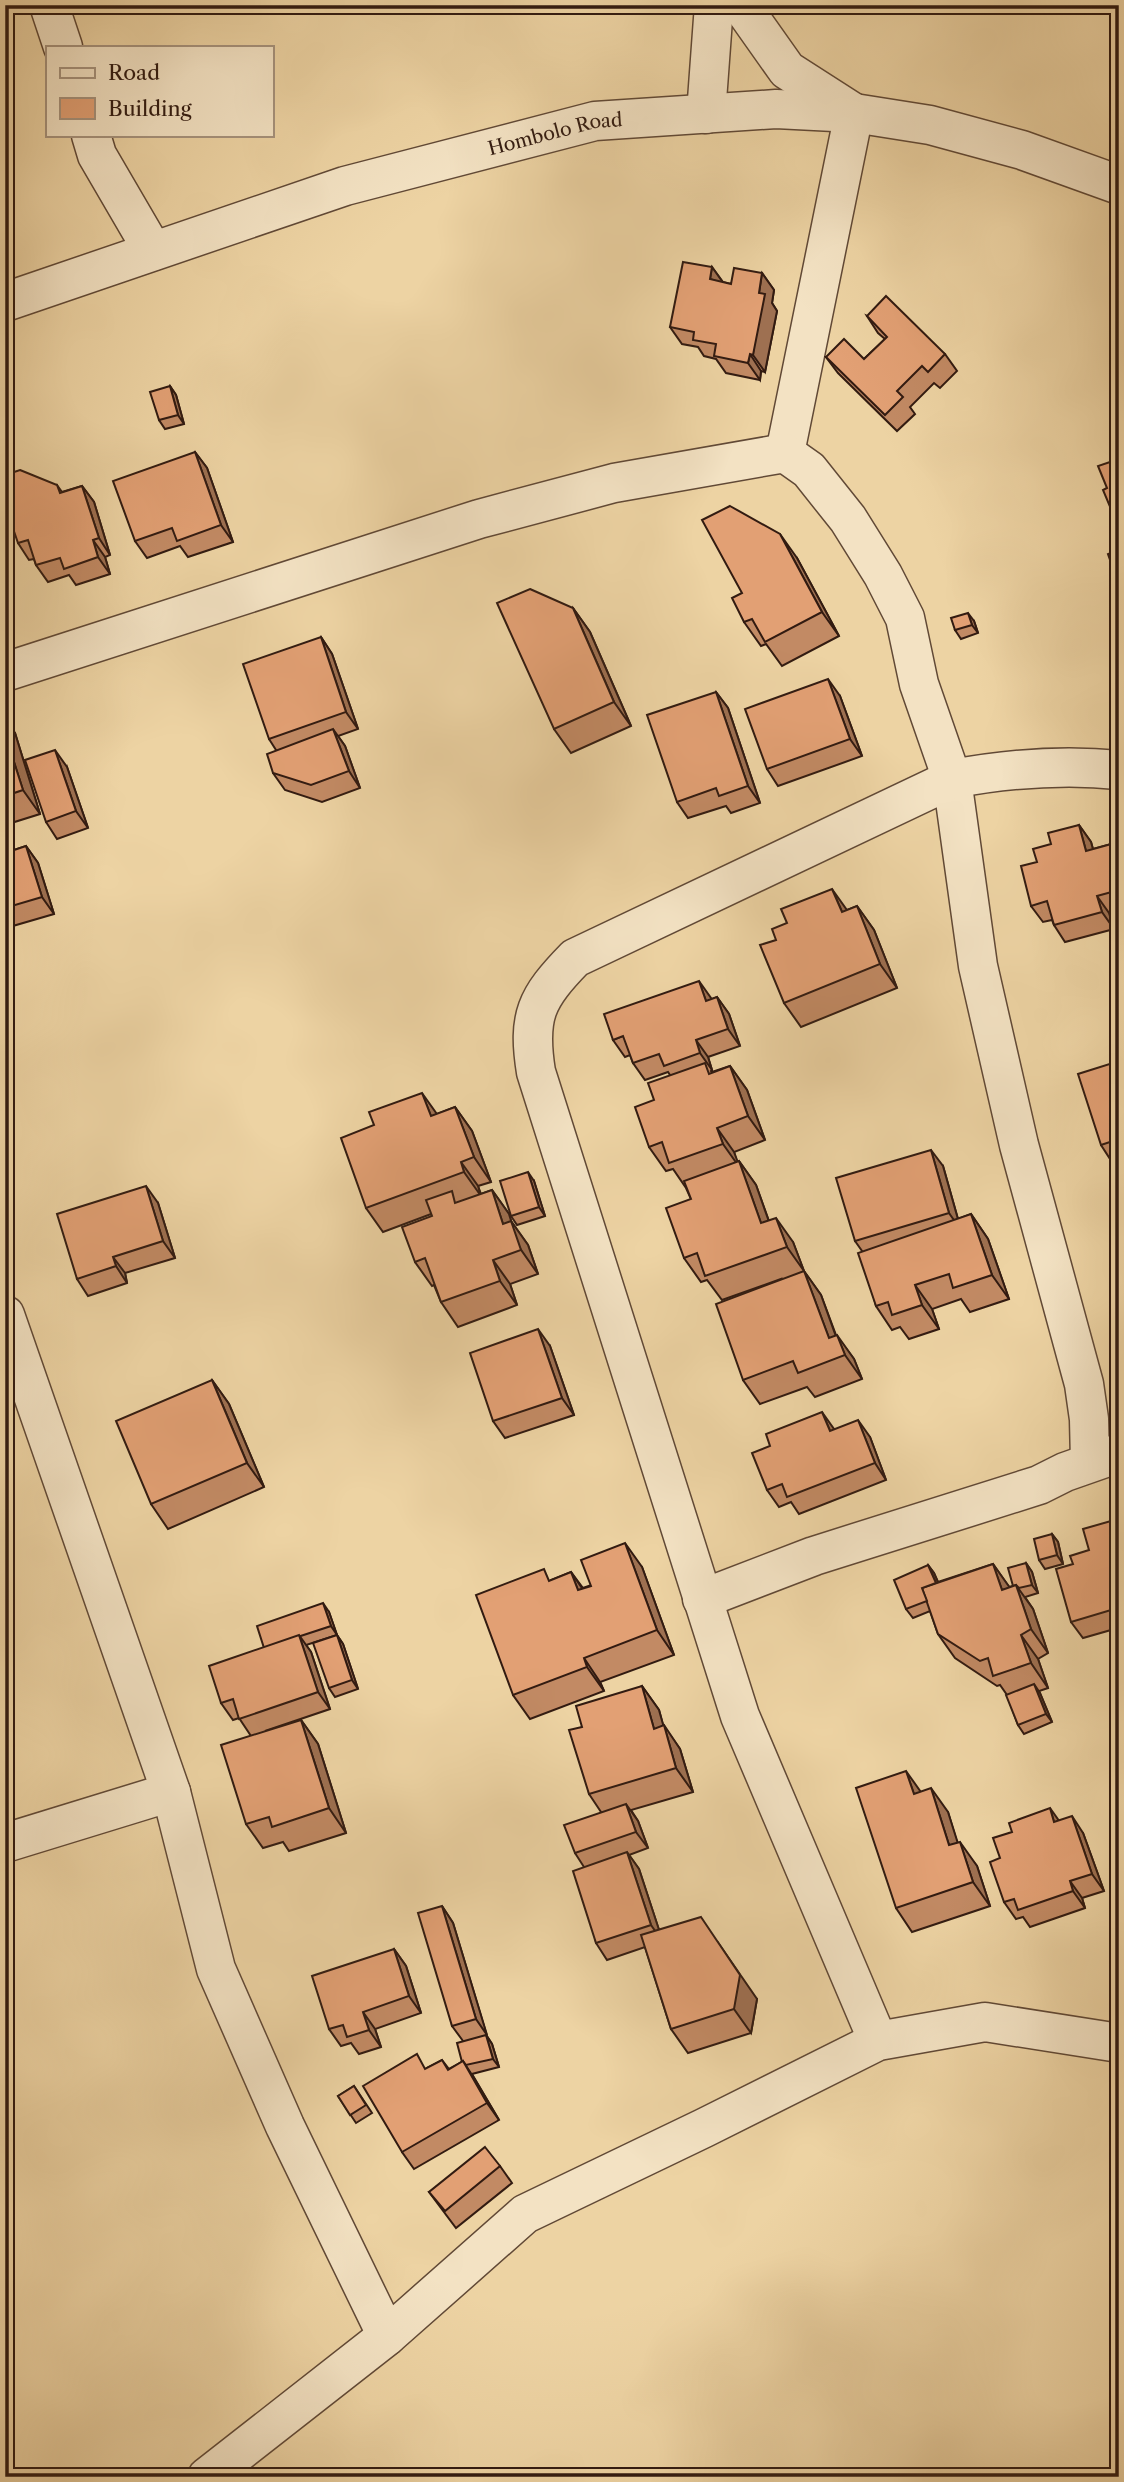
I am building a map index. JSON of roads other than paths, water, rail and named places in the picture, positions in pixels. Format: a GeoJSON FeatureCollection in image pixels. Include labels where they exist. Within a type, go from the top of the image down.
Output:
{"type":"FeatureCollection","features":[{"type":"Feature","properties":{"kind":"street"},"geometry":{"type":"LineString","coordinates":[[49,5],[63,46]]}},
{"type":"Feature","properties":{"kind":"street"},"geometry":{"type":"LineString","coordinates":[[706,114],[714,5]]}},
{"type":"Feature","properties":{"kind":"street"},"geometry":{"type":"LineString","coordinates":[[741,5],[787,70],[854,113],[785,453]]}},
{"type":"Feature","properties":{"kind":"street","name":"Hombolo Road"},"geometry":{"type":"LineString","coordinates":[[5,302],[345,186],[595,121],[776,109],[854,113],[930,125],[1022,149],[1119,185]]}},
{"type":"Feature","properties":{"kind":"street"},"geometry":{"type":"LineString","coordinates":[[91,136],[97,155],[153,251]]}},
{"type":"Feature","properties":{"kind":"street"},"geometry":{"type":"LineString","coordinates":[[5,673],[479,519],[614,483],[785,453],[809,470],[848,519],[883,575],[905,618],[919,684],[952,779],[978,966],[1019,1145],[1084,1384],[1089,1419],[1104,1457],[1039,1485],[814,1556],[702,1599]]}},
{"type":"Feature","properties":{"kind":"street"},"geometry":{"type":"LineString","coordinates":[[878,2041],[740,1716],[536,1072],[531,1041],[535,1014],[551,982],[575,958],[952,779],[1014,770],[1097,767],[1119,770]]}},
{"type":"Feature","properties":{"kind":"street"},"geometry":{"type":"LineString","coordinates":[[5,1315],[171,1792],[216,1969],[285,2126],[387,2336]]}},
{"type":"Feature","properties":{"kind":"street"},"geometry":{"type":"LineString","coordinates":[[5,1843],[171,1792]]}},
{"type":"Feature","properties":{"kind":"street"},"geometry":{"type":"LineString","coordinates":[[207,2477],[387,2336],[525,2214],[878,2041],[985,2022],[1119,2043]]}}]}
